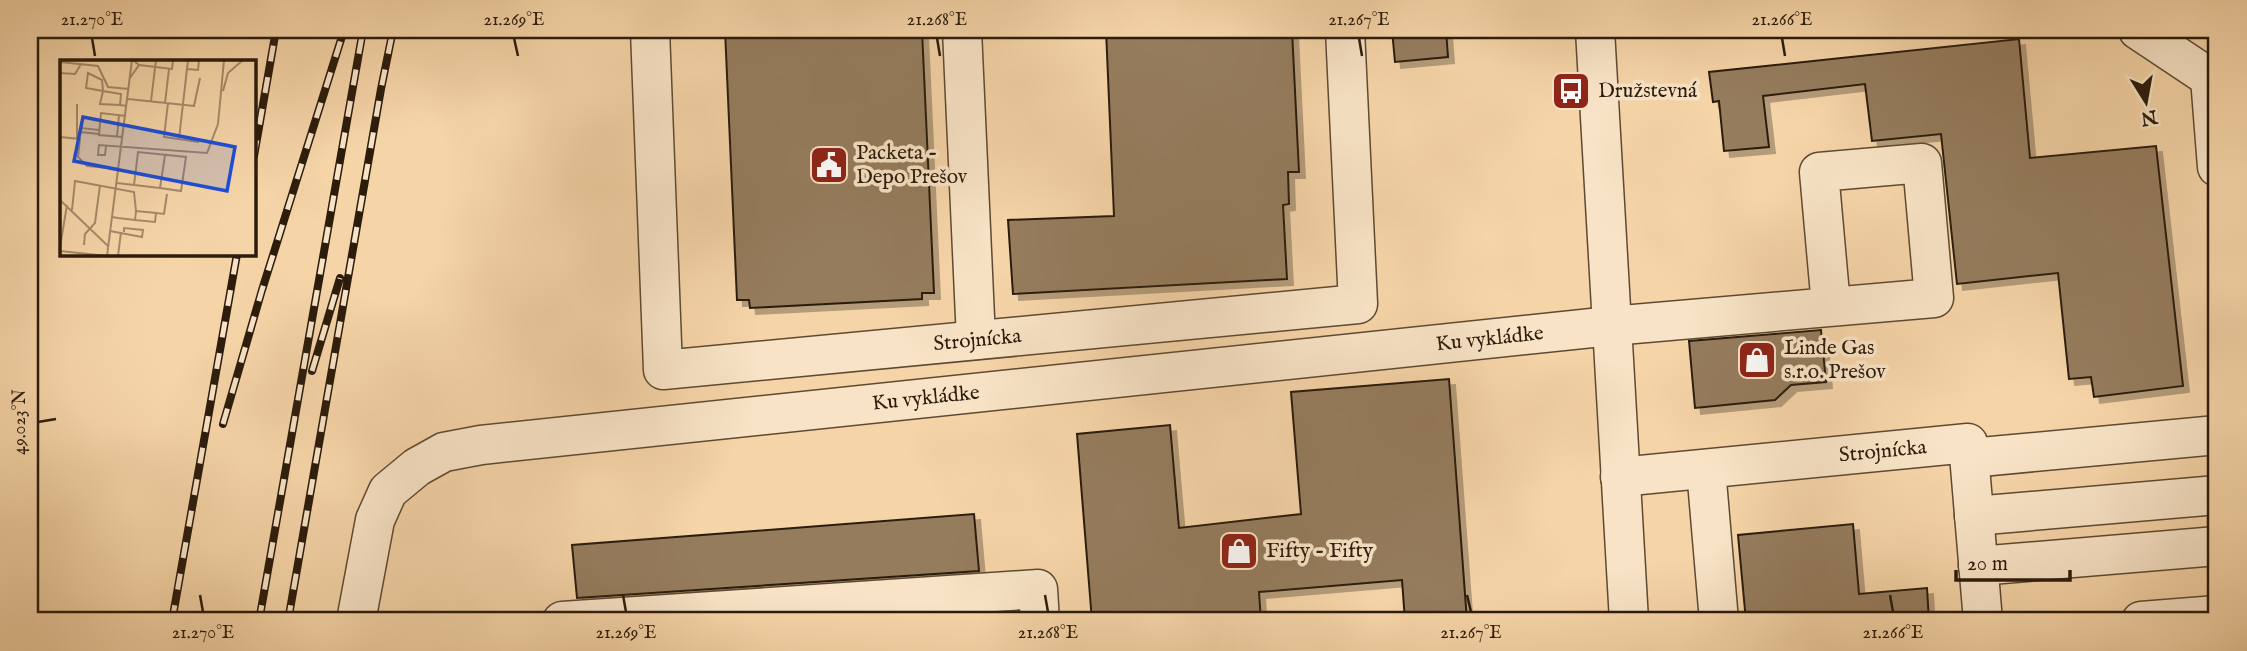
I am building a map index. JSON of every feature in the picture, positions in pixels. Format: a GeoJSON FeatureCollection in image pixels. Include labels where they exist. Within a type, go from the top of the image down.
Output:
{"type":"FeatureCollection","features":[{"type":"Feature","properties":{"kind":"street","name":"Strojnícka"},"geometry":{"type":"LineString","coordinates":[[650,30],[663,370],[1358,304],[1345,30]]}},
{"type":"Feature","properties":{"kind":"street"},"geometry":{"type":"LineString","coordinates":[[962,30],[976,340]]}},
{"type":"Feature","properties":{"kind":"street"},"geometry":{"type":"LineString","coordinates":[[1595,30],[1629,621]]}},
{"type":"Feature","properties":{"kind":"street"},"geometry":{"type":"LineString","coordinates":[[2138,30],[2210,78],[2217,167]]}},
{"type":"Feature","properties":{"kind":"street","name":"Ku vykládke"},"geometry":{"type":"LineString","coordinates":[[356,621],[375,520],[388,491],[417,467],[444,452],[481,445],[1611,326],[1831,306]]}},
{"type":"Feature","properties":{"kind":"street"},"geometry":{"type":"LineString","coordinates":[[1983,621],[1970,458],[2217,435]]}},
{"type":"Feature","properties":{"kind":"street","name":"Strojnícka"},"geometry":{"type":"LineString","coordinates":[[1620,477],[1968,443],[1970,458]]}},
{"type":"Feature","properties":{"kind":"street"},"geometry":{"type":"LineString","coordinates":[[1706,469],[1719,621]]}},
{"type":"Feature","properties":{"kind":"street"},"geometry":{"type":"LineString","coordinates":[[1974,516],[2217,495]]}},
{"type":"Feature","properties":{"kind":"street"},"geometry":{"type":"LineString","coordinates":[[1978,566],[2217,546]]}},
{"type":"Feature","properties":{"kind":"street"},"geometry":{"type":"LineString","coordinates":[[562,621],[822,612],[1038,589],[1040,621]]}},
{"type":"Feature","properties":{"kind":"street"},"geometry":{"type":"LineString","coordinates":[[2141,621],[2217,615]]}},
{"type":"Feature","properties":{"kind":"building","name":"Packeta - Depo Prešov"},"geometry":{"type":"Polygon","coordinates":[[[725,30],[922,30],[934,293],[922,293],[922,299],[750,308],[749,300],[737,300],[725,30]]]}},
{"type":"Feature","properties":{"kind":"building"},"geometry":{"type":"Polygon","coordinates":[[[1106,30],[1292,30],[1299,172],[1288,172],[1289,204],[1283,205],[1287,279],[1013,294],[1008,220],[1114,216],[1106,30]]]}},
{"type":"Feature","properties":{"kind":"building"},"geometry":{"type":"Polygon","coordinates":[[[1392,30],[1446,30],[1448,57],[1395,62],[1392,30]]]}},
{"type":"Feature","properties":{"kind":"building"},"geometry":{"type":"Polygon","coordinates":[[[2019,39],[2030,158],[2156,146],[2183,386],[2094,397],[2091,377],[2069,379],[2058,273],[1957,284],[1941,134],[1872,141],[1865,84],[1763,96],[1769,147],[1724,151],[1719,101],[1713,102],[1709,72],[2019,39]]]}},
{"type":"Feature","properties":{"kind":"building","name":"Linde Gas s.r.o. Prešov"},"geometry":{"type":"Polygon","coordinates":[[[1821,330],[1826,382],[1791,385],[1775,400],[1695,408],[1689,341],[1821,330]]]}},
{"type":"Feature","properties":{"kind":"building"},"geometry":{"type":"Polygon","coordinates":[[[1449,379],[1467,621],[1405,621],[1402,580],[1259,592],[1261,621],[1092,621],[1077,434],[1170,425],[1179,528],[1301,514],[1291,392],[1449,379]]]}},
{"type":"Feature","properties":{"kind":"building"},"geometry":{"type":"Polygon","coordinates":[[[974,514],[979,571],[577,598],[572,545],[974,514]]]}},
{"type":"Feature","properties":{"kind":"building"},"geometry":{"type":"Polygon","coordinates":[[[1853,524],[1859,594],[1927,588],[1929,621],[1746,621],[1738,535],[1853,524]]]}},
{"type":"Feature","properties":{"kind":"railway"},"geometry":{"type":"LineString","coordinates":[[256,145],[276,30]]}},
{"type":"Feature","properties":{"kind":"railway"},"geometry":{"type":"LineString","coordinates":[[223,424],[344,30]]}},
{"type":"Feature","properties":{"kind":"railway"},"geometry":{"type":"LineString","coordinates":[[259,621],[363,30]]}},
{"type":"Feature","properties":{"kind":"railway"},"geometry":{"type":"LineString","coordinates":[[288,621],[393,30]]}},
{"type":"Feature","properties":{"kind":"railway"},"geometry":{"type":"LineString","coordinates":[[172,621],[237,256]]}},
{"type":"Feature","properties":{"kind":"railway"},"geometry":{"type":"LineString","coordinates":[[312,371],[340,278]]}},
{"type":"Feature","properties":{"kind":"place","name":"Družstevná"},"geometry":{"type":"Point","coordinates":[1571,91]}},
{"type":"Feature","properties":{"kind":"place","name":"Packeta - Depo Prešov"},"geometry":{"type":"Point","coordinates":[829,165]}},
{"type":"Feature","properties":{"kind":"place","name":"Linde Gas s.r.o. Prešov"},"geometry":{"type":"Point","coordinates":[1757,360]}},
{"type":"Feature","properties":{"kind":"place","name":"Fifty - Fifty"},"geometry":{"type":"Point","coordinates":[1239,551]}}]}
